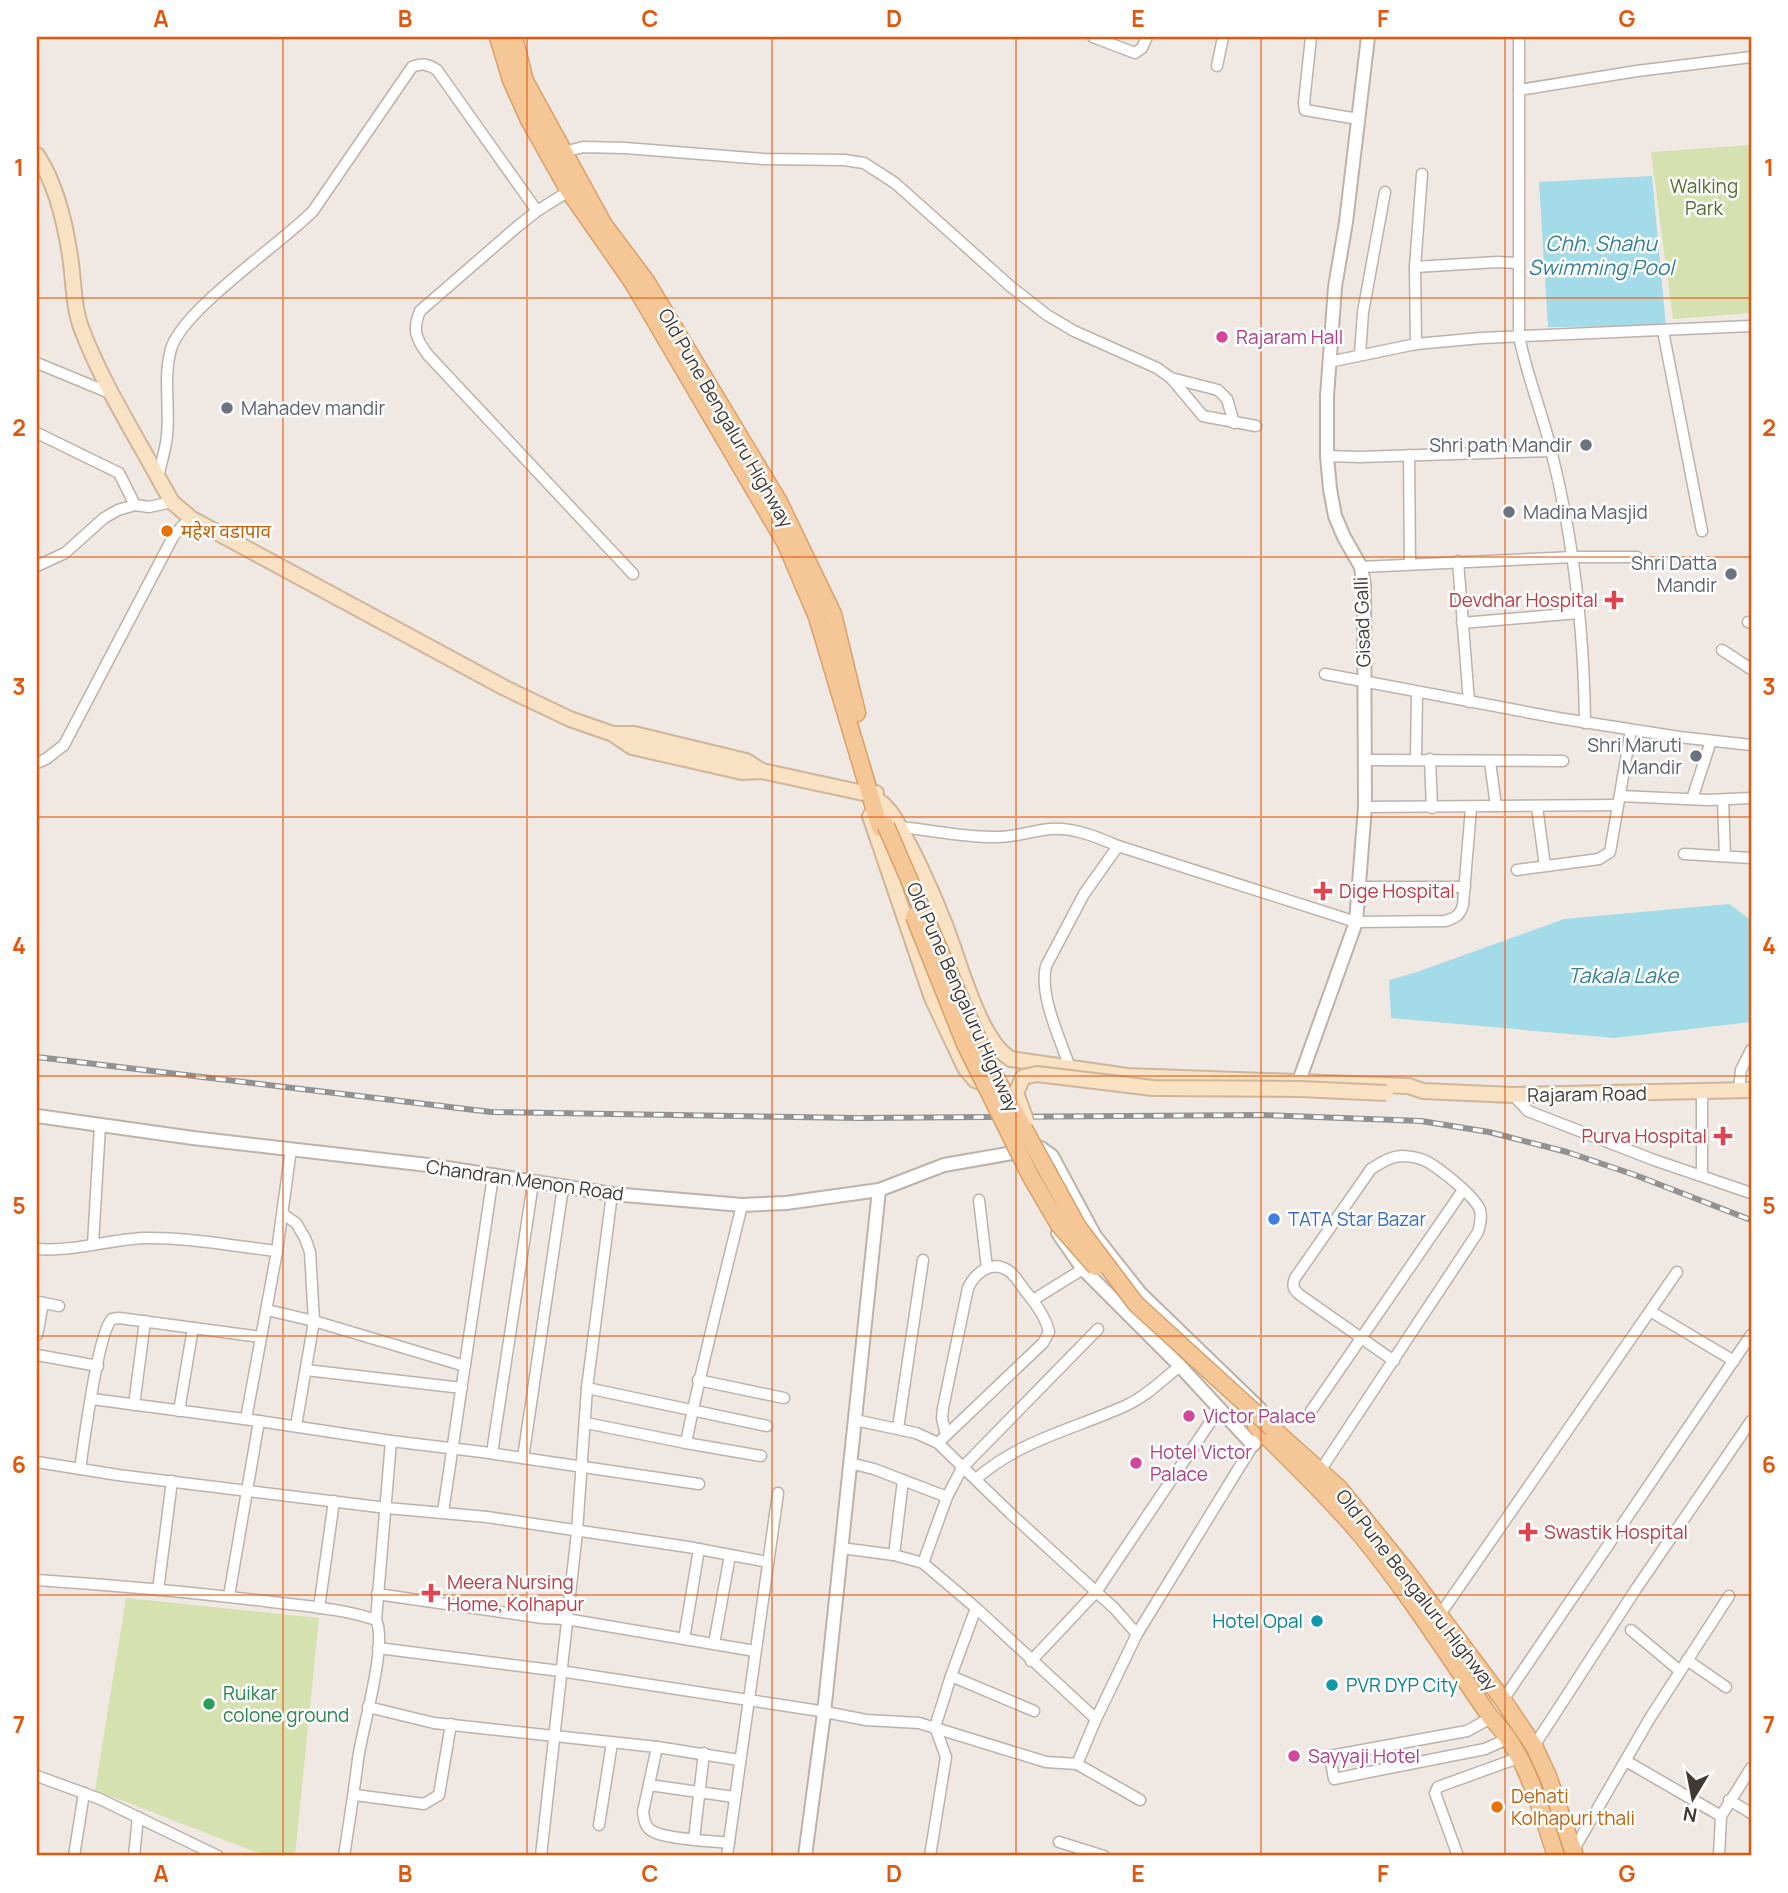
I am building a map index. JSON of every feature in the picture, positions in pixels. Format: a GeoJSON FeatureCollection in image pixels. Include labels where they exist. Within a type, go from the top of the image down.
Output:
{"type":"FeatureCollection","features":[{"type":"Feature","properties":{"kind":"main road","name":"Old Pune Bengaluru Highway"},"geometry":{"type":"LineString","coordinates":[[498,37],[511,80],[529,120],[569,191],[633,283],[786,544],[817,617],[874,797],[990,1067],[1031,1145],[1078,1227],[1136,1304],[1261,1433]]}},
{"type":"Feature","properties":{"kind":"main road","name":"Old Pune Bengaluru Highway"},"geometry":{"type":"LineString","coordinates":[[513,37],[525,81],[604,225],[646,281],[779,502],[833,614],[853,702],[870,759],[874,797]]}},
{"type":"Feature","properties":{"kind":"main road"},"geometry":{"type":"LineString","coordinates":[[37,155],[46,168],[57,199],[70,257],[81,328],[113,395],[172,502],[192,519],[505,688],[569,719],[613,734],[634,734],[746,761],[762,771],[874,797],[869,816],[932,998],[965,1068],[975,1080],[1009,1090],[1026,1086],[1064,1067]]}},
{"type":"Feature","properties":{"kind":"main road","name":"Old Pune Bengaluru Highway"},"geometry":{"type":"LineString","coordinates":[[888,827],[965,1044],[1031,1177],[1059,1225],[1128,1307],[1261,1433],[1348,1499],[1503,1700],[1534,1746],[1548,1776],[1574,1854]]}},
{"type":"Feature","properties":{"kind":"main road"},"geometry":{"type":"LineString","coordinates":[[888,827],[921,865],[969,993],[994,1045],[1011,1059],[1127,1076],[1409,1086],[1423,1091]]}},
{"type":"Feature","properties":{"kind":"main road"},"geometry":{"type":"LineString","coordinates":[[1031,1145],[1030,1131],[1016,1093],[1023,1077],[1037,1074],[1153,1087],[1408,1094],[1423,1091]]}},
{"type":"Feature","properties":{"kind":"main road","name":"Rajaram Road"},"geometry":{"type":"LineString","coordinates":[[1423,1091],[1513,1095],[1745,1090]]}},
{"type":"Feature","properties":{"kind":"main road","name":"Old Pune Bengaluru Highway"},"geometry":{"type":"LineString","coordinates":[[1316,1476],[1393,1577],[1507,1739],[1531,1782],[1556,1856]]}},
{"type":"Feature","properties":{"kind":"street"},"geometry":{"type":"LineString","coordinates":[[1093,37],[1135,53],[1142,48],[1147,37]]}},
{"type":"Feature","properties":{"kind":"street"},"geometry":{"type":"LineString","coordinates":[[1217,66],[1223,37]]}},
{"type":"Feature","properties":{"kind":"street"},"geometry":{"type":"LineString","coordinates":[[1311,37],[1305,110],[1358,119]]}},
{"type":"Feature","properties":{"kind":"street","name":"Gisad Galli"},"geometry":{"type":"LineString","coordinates":[[1299,1081],[1356,922],[1365,807],[1365,604],[1360,567],[1335,516],[1327,456],[1329,362],[1335,287],[1368,37]]}},
{"type":"Feature","properties":{"kind":"street"},"geometry":{"type":"LineString","coordinates":[[1519,37],[1519,336],[1552,451],[1574,557],[1585,723]]}},
{"type":"Feature","properties":{"kind":"street"},"geometry":{"type":"LineString","coordinates":[[1519,90],[1637,71],[1751,57]]}},
{"type":"Feature","properties":{"kind":"street"},"geometry":{"type":"LineString","coordinates":[[161,483],[167,436],[167,370],[176,336],[242,271],[313,211],[412,66],[430,65],[437,70],[537,211]]}},
{"type":"Feature","properties":{"kind":"street"},"geometry":{"type":"LineString","coordinates":[[564,152],[583,147],[625,148],[764,159],[844,160],[864,163],[895,183],[1010,286],[1047,315],[1074,331],[1157,368],[1171,378],[1203,416],[1256,426]]}},
{"type":"Feature","properties":{"kind":"street"},"geometry":{"type":"LineString","coordinates":[[1416,344],[1415,267],[1422,174]]}},
{"type":"Feature","properties":{"kind":"street"},"geometry":{"type":"LineString","coordinates":[[569,191],[537,211],[420,311],[415,323],[415,333],[428,355],[633,574]]}},
{"type":"Feature","properties":{"kind":"street"},"geometry":{"type":"LineString","coordinates":[[1360,355],[1363,312],[1385,192]]}},
{"type":"Feature","properties":{"kind":"street"},"geometry":{"type":"LineString","coordinates":[[1415,267],[1518,263]]}},
{"type":"Feature","properties":{"kind":"street"},"geometry":{"type":"LineString","coordinates":[[1329,362],[1416,344],[1519,336],[1751,326]]}},
{"type":"Feature","properties":{"kind":"street"},"geometry":{"type":"LineString","coordinates":[[1663,331],[1702,531]]}},
{"type":"Feature","properties":{"kind":"street"},"geometry":{"type":"LineString","coordinates":[[37,363],[113,395]]}},
{"type":"Feature","properties":{"kind":"street"},"geometry":{"type":"LineString","coordinates":[[1171,378],[1218,390],[1227,399],[1234,423]]}},
{"type":"Feature","properties":{"kind":"street"},"geometry":{"type":"LineString","coordinates":[[37,433],[118,473],[135,505]]}},
{"type":"Feature","properties":{"kind":"street"},"geometry":{"type":"LineString","coordinates":[[1327,456],[1552,451]]}},
{"type":"Feature","properties":{"kind":"street"},"geometry":{"type":"LineString","coordinates":[[1409,455],[1410,564]]}},
{"type":"Feature","properties":{"kind":"street"},"geometry":{"type":"LineString","coordinates":[[37,566],[65,553],[104,517],[118,510],[135,505],[142,507],[172,502]]}},
{"type":"Feature","properties":{"kind":"street"},"geometry":{"type":"LineString","coordinates":[[37,763],[47,759],[64,745],[173,537],[192,519]]}},
{"type":"Feature","properties":{"kind":"street"},"geometry":{"type":"LineString","coordinates":[[1360,567],[1458,561],[1637,556]]}},
{"type":"Feature","properties":{"kind":"street"},"geometry":{"type":"LineString","coordinates":[[1458,561],[1469,702]]}},
{"type":"Feature","properties":{"kind":"street"},"geometry":{"type":"LineString","coordinates":[[1462,623],[1578,613]]}},
{"type":"Feature","properties":{"kind":"street"},"geometry":{"type":"LineString","coordinates":[[1722,650],[1751,669]]}},
{"type":"Feature","properties":{"kind":"street"},"geometry":{"type":"LineString","coordinates":[[1325,674],[1585,723],[1751,745]]}},
{"type":"Feature","properties":{"kind":"street"},"geometry":{"type":"LineString","coordinates":[[1416,759],[1417,692]]}},
{"type":"Feature","properties":{"kind":"street"},"geometry":{"type":"LineString","coordinates":[[1517,870],[1606,856],[1613,846],[1631,730]]}},
{"type":"Feature","properties":{"kind":"street"},"geometry":{"type":"LineString","coordinates":[[1692,799],[1711,741]]}},
{"type":"Feature","properties":{"kind":"street"},"geometry":{"type":"LineString","coordinates":[[1365,760],[1563,761]]}},
{"type":"Feature","properties":{"kind":"street"},"geometry":{"type":"LineString","coordinates":[[1430,760],[1432,807]]}},
{"type":"Feature","properties":{"kind":"street"},"geometry":{"type":"LineString","coordinates":[[1490,762],[1496,806]]}},
{"type":"Feature","properties":{"kind":"street"},"geometry":{"type":"LineString","coordinates":[[1365,807],[1537,807],[1619,801],[1751,798]]}},
{"type":"Feature","properties":{"kind":"street"},"geometry":{"type":"LineString","coordinates":[[1723,800],[1725,856]]}},
{"type":"Feature","properties":{"kind":"street"},"geometry":{"type":"LineString","coordinates":[[1537,807],[1545,866]]}},
{"type":"Feature","properties":{"kind":"street"},"geometry":{"type":"LineString","coordinates":[[888,827],[994,837],[1052,829],[1069,830],[1356,922],[1445,921],[1455,918],[1461,912],[1471,808]]}},
{"type":"Feature","properties":{"kind":"street"},"geometry":{"type":"LineString","coordinates":[[1064,1067],[1046,996],[1046,965],[1084,894],[1118,846]]}},
{"type":"Feature","properties":{"kind":"street"},"geometry":{"type":"LineString","coordinates":[[1684,854],[1751,858]]}},
{"type":"Feature","properties":{"kind":"street"},"geometry":{"type":"LineString","coordinates":[[1359,887],[1465,887]]}},
{"type":"Feature","properties":{"kind":"street"},"geometry":{"type":"LineString","coordinates":[[1745,1090],[1741,1070],[1751,1049]]}},
{"type":"Feature","properties":{"kind":"street"},"geometry":{"type":"LineString","coordinates":[[1702,1091],[1702,1176]]}},
{"type":"Feature","properties":{"kind":"street"},"geometry":{"type":"LineString","coordinates":[[1513,1095],[1528,1111],[1751,1193]]}},
{"type":"Feature","properties":{"kind":"street","name":"Chandran Menon Road"},"geometry":{"type":"LineString","coordinates":[[37,1116],[428,1165],[612,1194],[742,1205],[786,1203],[879,1190],[944,1166],[1041,1148],[1049,1152],[1095,1236],[1140,1293],[1269,1419],[1261,1433]]}},
{"type":"Feature","properties":{"kind":"street"},"geometry":{"type":"LineString","coordinates":[[93,1244],[100,1126]]}},
{"type":"Feature","properties":{"kind":"street"},"geometry":{"type":"LineString","coordinates":[[246,1419],[277,1251],[291,1149]]}},
{"type":"Feature","properties":{"kind":"street"},"geometry":{"type":"LineString","coordinates":[[1010,1155],[1051,1224],[1083,1269],[1219,1409],[1261,1433],[1137,1634],[1077,1764]]}},
{"type":"Feature","properties":{"kind":"street"},"geometry":{"type":"LineString","coordinates":[[1316,1476],[1394,1361],[1478,1232],[1481,1219],[1479,1208],[1472,1198],[1429,1163],[1401,1156],[1387,1159],[1371,1169],[1295,1278],[1294,1290],[1394,1361]]}},
{"type":"Feature","properties":{"kind":"street"},"geometry":{"type":"LineString","coordinates":[[443,1512],[493,1176]]}},
{"type":"Feature","properties":{"kind":"street"},"geometry":{"type":"LineString","coordinates":[[492,1453],[533,1183]]}},
{"type":"Feature","properties":{"kind":"street"},"geometry":{"type":"LineString","coordinates":[[523,1458],[563,1187]]}},
{"type":"Feature","properties":{"kind":"street"},"geometry":{"type":"LineString","coordinates":[[805,1856],[824,1713],[879,1190]]}},
{"type":"Feature","properties":{"kind":"street"},"geometry":{"type":"LineString","coordinates":[[1311,1411],[1463,1190]]}},
{"type":"Feature","properties":{"kind":"street"},"geometry":{"type":"LineString","coordinates":[[541,1856],[577,1532],[587,1388],[612,1194]]}},
{"type":"Feature","properties":{"kind":"street"},"geometry":{"type":"LineString","coordinates":[[979,1200],[987,1268]]}},
{"type":"Feature","properties":{"kind":"street"},"geometry":{"type":"LineString","coordinates":[[686,1443],[698,1380],[742,1205]]}},
{"type":"Feature","properties":{"kind":"street"},"geometry":{"type":"LineString","coordinates":[[283,1214],[296,1223],[310,1252],[314,1321],[296,1426]]}},
{"type":"Feature","properties":{"kind":"street"},"geometry":{"type":"LineString","coordinates":[[37,1251],[147,1238],[277,1251]]}},
{"type":"Feature","properties":{"kind":"street"},"geometry":{"type":"LineString","coordinates":[[898,1428],[923,1260]]}},
{"type":"Feature","properties":{"kind":"street"},"geometry":{"type":"LineString","coordinates":[[938,1443],[1047,1337],[1049,1332],[1033,1300],[1010,1271],[1001,1267],[987,1268],[973,1278],[968,1288],[943,1408],[946,1435]]}},
{"type":"Feature","properties":{"kind":"street"},"geometry":{"type":"LineString","coordinates":[[1033,1300],[1083,1269]]}},
{"type":"Feature","properties":{"kind":"street"},"geometry":{"type":"LineString","coordinates":[[1439,1616],[1677,1272]]}},
{"type":"Feature","properties":{"kind":"street"},"geometry":{"type":"LineString","coordinates":[[37,1335],[40,1303],[59,1306]]}},
{"type":"Feature","properties":{"kind":"street"},"geometry":{"type":"LineString","coordinates":[[267,1310],[314,1321],[466,1366]]}},
{"type":"Feature","properties":{"kind":"street"},"geometry":{"type":"LineString","coordinates":[[1650,1311],[1734,1361]]}},
{"type":"Feature","properties":{"kind":"street"},"geometry":{"type":"LineString","coordinates":[[80,1469],[97,1366],[109,1321],[119,1318],[261,1337]]}},
{"type":"Feature","properties":{"kind":"street"},"geometry":{"type":"LineString","coordinates":[[134,1405],[145,1321]]}},
{"type":"Feature","properties":{"kind":"street"},"geometry":{"type":"LineString","coordinates":[[179,1411],[193,1328]]}},
{"type":"Feature","properties":{"kind":"street"},"geometry":{"type":"LineString","coordinates":[[923,1563],[947,1497],[962,1468],[1098,1329]]}},
{"type":"Feature","properties":{"kind":"street"},"geometry":{"type":"LineString","coordinates":[[1503,1700],[1751,1335]]}},
{"type":"Feature","properties":{"kind":"street"},"geometry":{"type":"LineString","coordinates":[[37,1355],[97,1366]]}},
{"type":"Feature","properties":{"kind":"street"},"geometry":{"type":"LineString","coordinates":[[976,1479],[990,1467],[1026,1446],[1129,1404],[1180,1366]]}},
{"type":"Feature","properties":{"kind":"street"},"geometry":{"type":"LineString","coordinates":[[306,1370],[462,1388]]}},
{"type":"Feature","properties":{"kind":"street"},"geometry":{"type":"LineString","coordinates":[[698,1380],[784,1398]]}},
{"type":"Feature","properties":{"kind":"street"},"geometry":{"type":"LineString","coordinates":[[587,1388],[767,1426]]}},
{"type":"Feature","properties":{"kind":"street"},"geometry":{"type":"LineString","coordinates":[[92,1399],[258,1420],[699,1484]]}},
{"type":"Feature","properties":{"kind":"street"},"geometry":{"type":"LineString","coordinates":[[1031,1661],[1096,1592],[1219,1409]]}},
{"type":"Feature","properties":{"kind":"street"},"geometry":{"type":"LineString","coordinates":[[229,1596],[258,1420]]}},
{"type":"Feature","properties":{"kind":"street"},"geometry":{"type":"LineString","coordinates":[[855,1420],[898,1428],[938,1443],[1137,1634]]}},
{"type":"Feature","properties":{"kind":"street"},"geometry":{"type":"LineString","coordinates":[[1534,1746],[1636,1589],[1751,1421]]}},
{"type":"Feature","properties":{"kind":"street"},"geometry":{"type":"LineString","coordinates":[[586,1423],[761,1456]]}},
{"type":"Feature","properties":{"kind":"street"},"geometry":{"type":"LineString","coordinates":[[344,1856],[378,1648],[380,1628],[376,1620],[377,1594],[387,1508],[391,1441]]}},
{"type":"Feature","properties":{"kind":"street"},"geometry":{"type":"LineString","coordinates":[[37,1462],[387,1508],[443,1512],[540,1525],[768,1562]]}},
{"type":"Feature","properties":{"kind":"street"},"geometry":{"type":"LineString","coordinates":[[850,1463],[947,1497]]}},
{"type":"Feature","properties":{"kind":"street"},"geometry":{"type":"LineString","coordinates":[[894,1555],[902,1480]]}},
{"type":"Feature","properties":{"kind":"street"},"geometry":{"type":"LineString","coordinates":[[158,1590],[172,1481]]}},
{"type":"Feature","properties":{"kind":"street"},"geometry":{"type":"LineString","coordinates":[[727,1856],[778,1493]]}},
{"type":"Feature","properties":{"kind":"street"},"geometry":{"type":"LineString","coordinates":[[319,1608],[334,1500]]}},
{"type":"Feature","properties":{"kind":"street"},"geometry":{"type":"LineString","coordinates":[[841,1548],[894,1555],[923,1563],[1096,1719]]}},
{"type":"Feature","properties":{"kind":"street"},"geometry":{"type":"LineString","coordinates":[[684,1639],[699,1549]]}},
{"type":"Feature","properties":{"kind":"street"},"geometry":{"type":"LineString","coordinates":[[714,1644],[730,1555]]}},
{"type":"Feature","properties":{"kind":"street"},"geometry":{"type":"LineString","coordinates":[[37,1580],[229,1596],[319,1608],[376,1620]]}},
{"type":"Feature","properties":{"kind":"street"},"geometry":{"type":"LineString","coordinates":[[377,1594],[566,1619],[755,1651]]}},
{"type":"Feature","properties":{"kind":"street"},"geometry":{"type":"LineString","coordinates":[[1574,1854],[1680,1671],[1729,1597]]}},
{"type":"Feature","properties":{"kind":"street"},"geometry":{"type":"LineString","coordinates":[[930,1856],[946,1757],[935,1727],[976,1608]]}},
{"type":"Feature","properties":{"kind":"street"},"geometry":{"type":"LineString","coordinates":[[1631,1630],[1680,1671]]}},
{"type":"Feature","properties":{"kind":"street"},"geometry":{"type":"LineString","coordinates":[[378,1648],[560,1671],[824,1713],[935,1727],[1046,1762],[1077,1764],[1140,1800]]}},
{"type":"Feature","properties":{"kind":"street"},"geometry":{"type":"LineString","coordinates":[[1687,1660],[1726,1688]]}},
{"type":"Feature","properties":{"kind":"street"},"geometry":{"type":"LineString","coordinates":[[951,1676],[1034,1711]]}},
{"type":"Feature","properties":{"kind":"street"},"geometry":{"type":"LineString","coordinates":[[368,1707],[434,1723],[657,1747],[739,1760]]}},
{"type":"Feature","properties":{"kind":"street"},"geometry":{"type":"LineString","coordinates":[[1491,1717],[1467,1731],[1330,1756],[1334,1779],[1485,1749],[1507,1739]]}},
{"type":"Feature","properties":{"kind":"street"},"geometry":{"type":"LineString","coordinates":[[355,1795],[424,1804],[433,1801],[439,1795],[451,1724]]}},
{"type":"Feature","properties":{"kind":"street"},"geometry":{"type":"LineString","coordinates":[[599,1825],[612,1743]]}},
{"type":"Feature","properties":{"kind":"street"},"geometry":{"type":"LineString","coordinates":[[657,1747],[643,1811],[644,1821],[650,1830],[663,1835],[729,1843]]}},
{"type":"Feature","properties":{"kind":"street"},"geometry":{"type":"LineString","coordinates":[[694,1839],[704,1753]]}},
{"type":"Feature","properties":{"kind":"street"},"geometry":{"type":"LineString","coordinates":[[1458,1856],[1436,1793],[1438,1787],[1518,1758]]}},
{"type":"Feature","properties":{"kind":"street"},"geometry":{"type":"LineString","coordinates":[[1626,1762],[1721,1816]]}},
{"type":"Feature","properties":{"kind":"street"},"geometry":{"type":"LineString","coordinates":[[1719,1856],[1721,1816],[1751,1768]]}},
{"type":"Feature","properties":{"kind":"street"},"geometry":{"type":"LineString","coordinates":[[37,1776],[84,1793],[218,1856]]}},
{"type":"Feature","properties":{"kind":"street"},"geometry":{"type":"LineString","coordinates":[[649,1785],[734,1797]]}},
{"type":"Feature","properties":{"kind":"street"},"geometry":{"type":"LineString","coordinates":[[74,1856],[84,1793]]}},
{"type":"Feature","properties":{"kind":"street"},"geometry":{"type":"LineString","coordinates":[[1729,1800],[1751,1813]]}},
{"type":"Feature","properties":{"kind":"street"},"geometry":{"type":"LineString","coordinates":[[135,1856],[138,1817]]}},
{"type":"Feature","properties":{"kind":"street"},"geometry":{"type":"LineString","coordinates":[[1059,1842],[1104,1856]]}},
{"type":"Feature","properties":{"kind":"green space","name":"Walking Park"},"geometry":{"type":"Polygon","coordinates":[[[1751,145],[1751,313],[1673,319],[1651,152],[1751,145]]]}},
{"type":"Feature","properties":{"kind":"green space","name":"Ruikar colone ground"},"geometry":{"type":"Polygon","coordinates":[[[126,1598],[319,1618],[295,1856],[266,1856],[95,1790],[126,1598]]]}},
{"type":"Feature","properties":{"kind":"water","name":"Chh. Shahu Swimming Pool"},"geometry":{"type":"Polygon","coordinates":[[[1652,176],[1666,326],[1548,327],[1539,182],[1652,176]]]}},
{"type":"Feature","properties":{"kind":"water","name":"Takala Lake"},"geometry":{"type":"Polygon","coordinates":[[[1729,904],[1751,920],[1751,1022],[1614,1038],[1391,1018],[1389,980],[1564,919],[1729,904]]]}},
{"type":"Feature","properties":{"kind":"railway"},"geometry":{"type":"LineString","coordinates":[[37,1057],[491,1112],[859,1118],[1262,1115],[1421,1121],[1489,1132],[1567,1152],[1751,1220]]}},
{"type":"Feature","properties":{"kind":"place","name":"Rajaram Hall"},"geometry":{"type":"Point","coordinates":[1222,337]}},
{"type":"Feature","properties":{"kind":"place","name":"Mahadev mandir"},"geometry":{"type":"Point","coordinates":[227,408]}},
{"type":"Feature","properties":{"kind":"place","name":"Shri path Mandir"},"geometry":{"type":"Point","coordinates":[1586,445]}},
{"type":"Feature","properties":{"kind":"place","name":"Madina Masjid"},"geometry":{"type":"Point","coordinates":[1509,512]}},
{"type":"Feature","properties":{"kind":"place","name":"महेश वडापाव"},"geometry":{"type":"Point","coordinates":[167,531]}},
{"type":"Feature","properties":{"kind":"place","name":"Shri Datta Mandir"},"geometry":{"type":"Point","coordinates":[1731,574]}},
{"type":"Feature","properties":{"kind":"place","name":"Devdhar Hospital"},"geometry":{"type":"Point","coordinates":[1614,600]}},
{"type":"Feature","properties":{"kind":"place","name":"Shri Maruti Mandir"},"geometry":{"type":"Point","coordinates":[1696,756]}},
{"type":"Feature","properties":{"kind":"place","name":"Dige Hospital"},"geometry":{"type":"Point","coordinates":[1323,891]}},
{"type":"Feature","properties":{"kind":"place","name":"Purva Hospital"},"geometry":{"type":"Point","coordinates":[1723,1136]}},
{"type":"Feature","properties":{"kind":"place","name":"TATA Star Bazar"},"geometry":{"type":"Point","coordinates":[1274,1219]}},
{"type":"Feature","properties":{"kind":"place","name":"Victor Palace"},"geometry":{"type":"Point","coordinates":[1189,1416]}},
{"type":"Feature","properties":{"kind":"place","name":"Hotel Victor Palace"},"geometry":{"type":"Point","coordinates":[1136,1463]}},
{"type":"Feature","properties":{"kind":"place","name":"Swastik Hospital"},"geometry":{"type":"Point","coordinates":[1528,1532]}},
{"type":"Feature","properties":{"kind":"place","name":"Meera Nursing Home, Kolhapur"},"geometry":{"type":"Point","coordinates":[431,1593]}},
{"type":"Feature","properties":{"kind":"place","name":"Hotel Opal"},"geometry":{"type":"Point","coordinates":[1317,1621]}},
{"type":"Feature","properties":{"kind":"place","name":"PVR DYP City"},"geometry":{"type":"Point","coordinates":[1332,1685]}},
{"type":"Feature","properties":{"kind":"place","name":"Ruikar colone ground"},"geometry":{"type":"Point","coordinates":[209,1704]}},
{"type":"Feature","properties":{"kind":"place","name":"Sayyaji Hotel"},"geometry":{"type":"Point","coordinates":[1294,1756]}},
{"type":"Feature","properties":{"kind":"place","name":"Dehati Kolhapuri thali"},"geometry":{"type":"Point","coordinates":[1497,1807]}}]}
